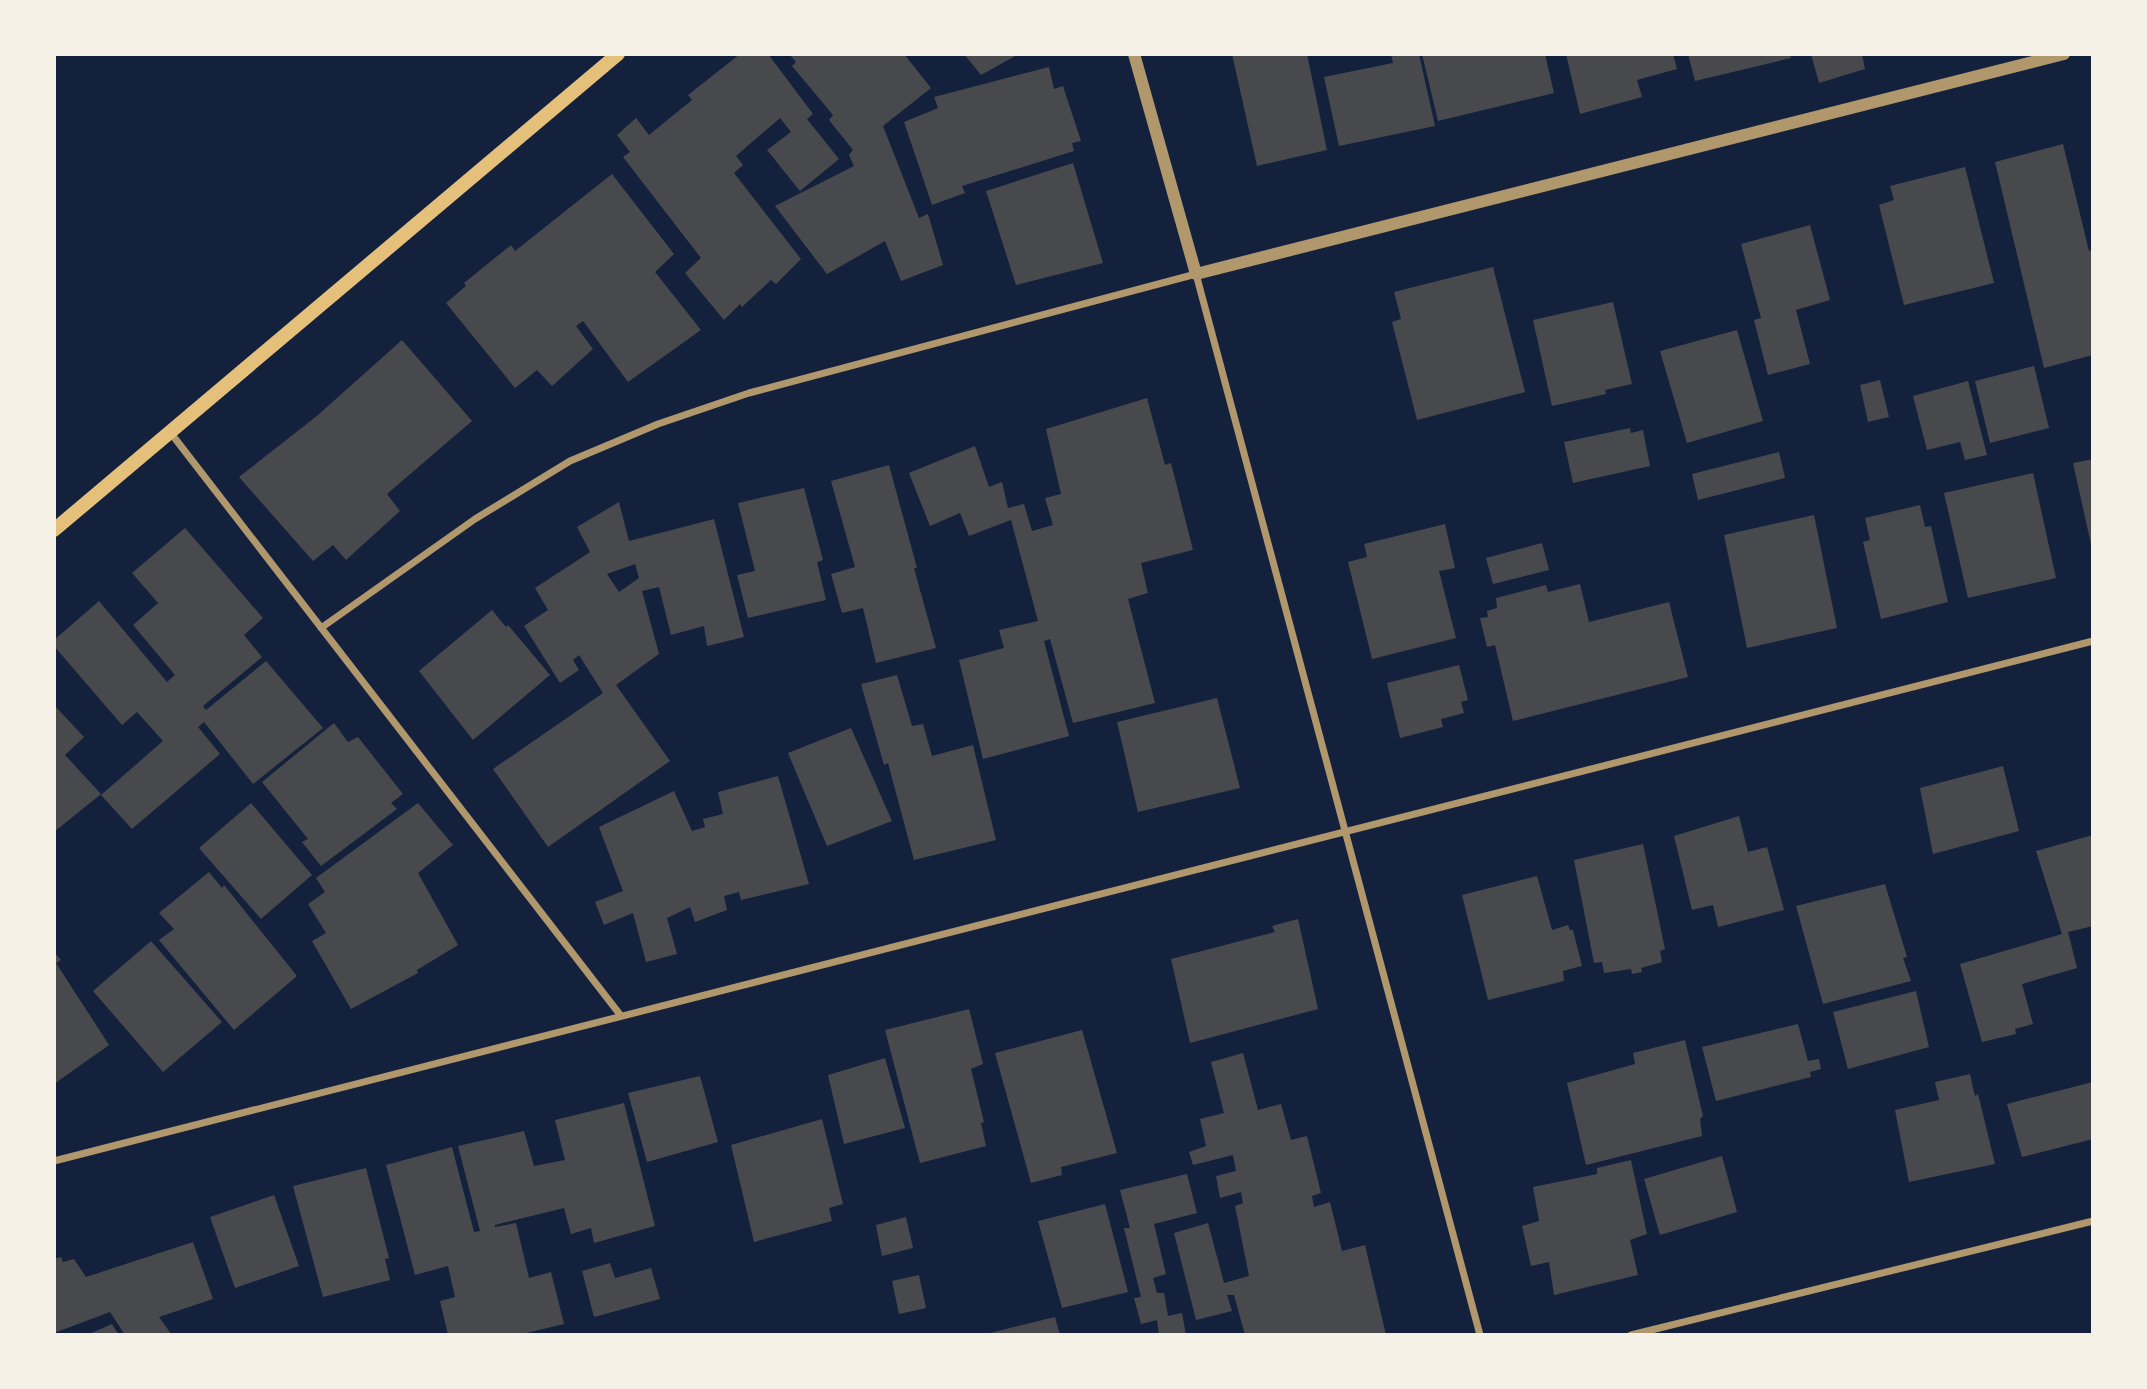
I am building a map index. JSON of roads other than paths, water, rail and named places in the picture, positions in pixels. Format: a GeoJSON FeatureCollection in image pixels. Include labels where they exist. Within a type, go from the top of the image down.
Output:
{"type":"FeatureCollection","features":[{"type":"Feature","properties":{"kind":"main road"},"geometry":{"type":"LineString","coordinates":[[54,530],[618,54]]}},
{"type":"Feature","properties":{"kind":"street"},"geometry":{"type":"LineString","coordinates":[[1134,54],[1196,274],[1480,1335]]}},
{"type":"Feature","properties":{"kind":"street"},"geometry":{"type":"LineString","coordinates":[[321,628],[475,519],[570,461],[658,424],[749,393],[1196,274],[2064,54]]}},
{"type":"Feature","properties":{"kind":"street"},"geometry":{"type":"LineString","coordinates":[[170,432],[621,1016]]}},
{"type":"Feature","properties":{"kind":"street"},"geometry":{"type":"LineString","coordinates":[[54,1161],[2093,641]]}},
{"type":"Feature","properties":{"kind":"street"},"geometry":{"type":"LineString","coordinates":[[1631,1335],[2093,1221]]}}]}
